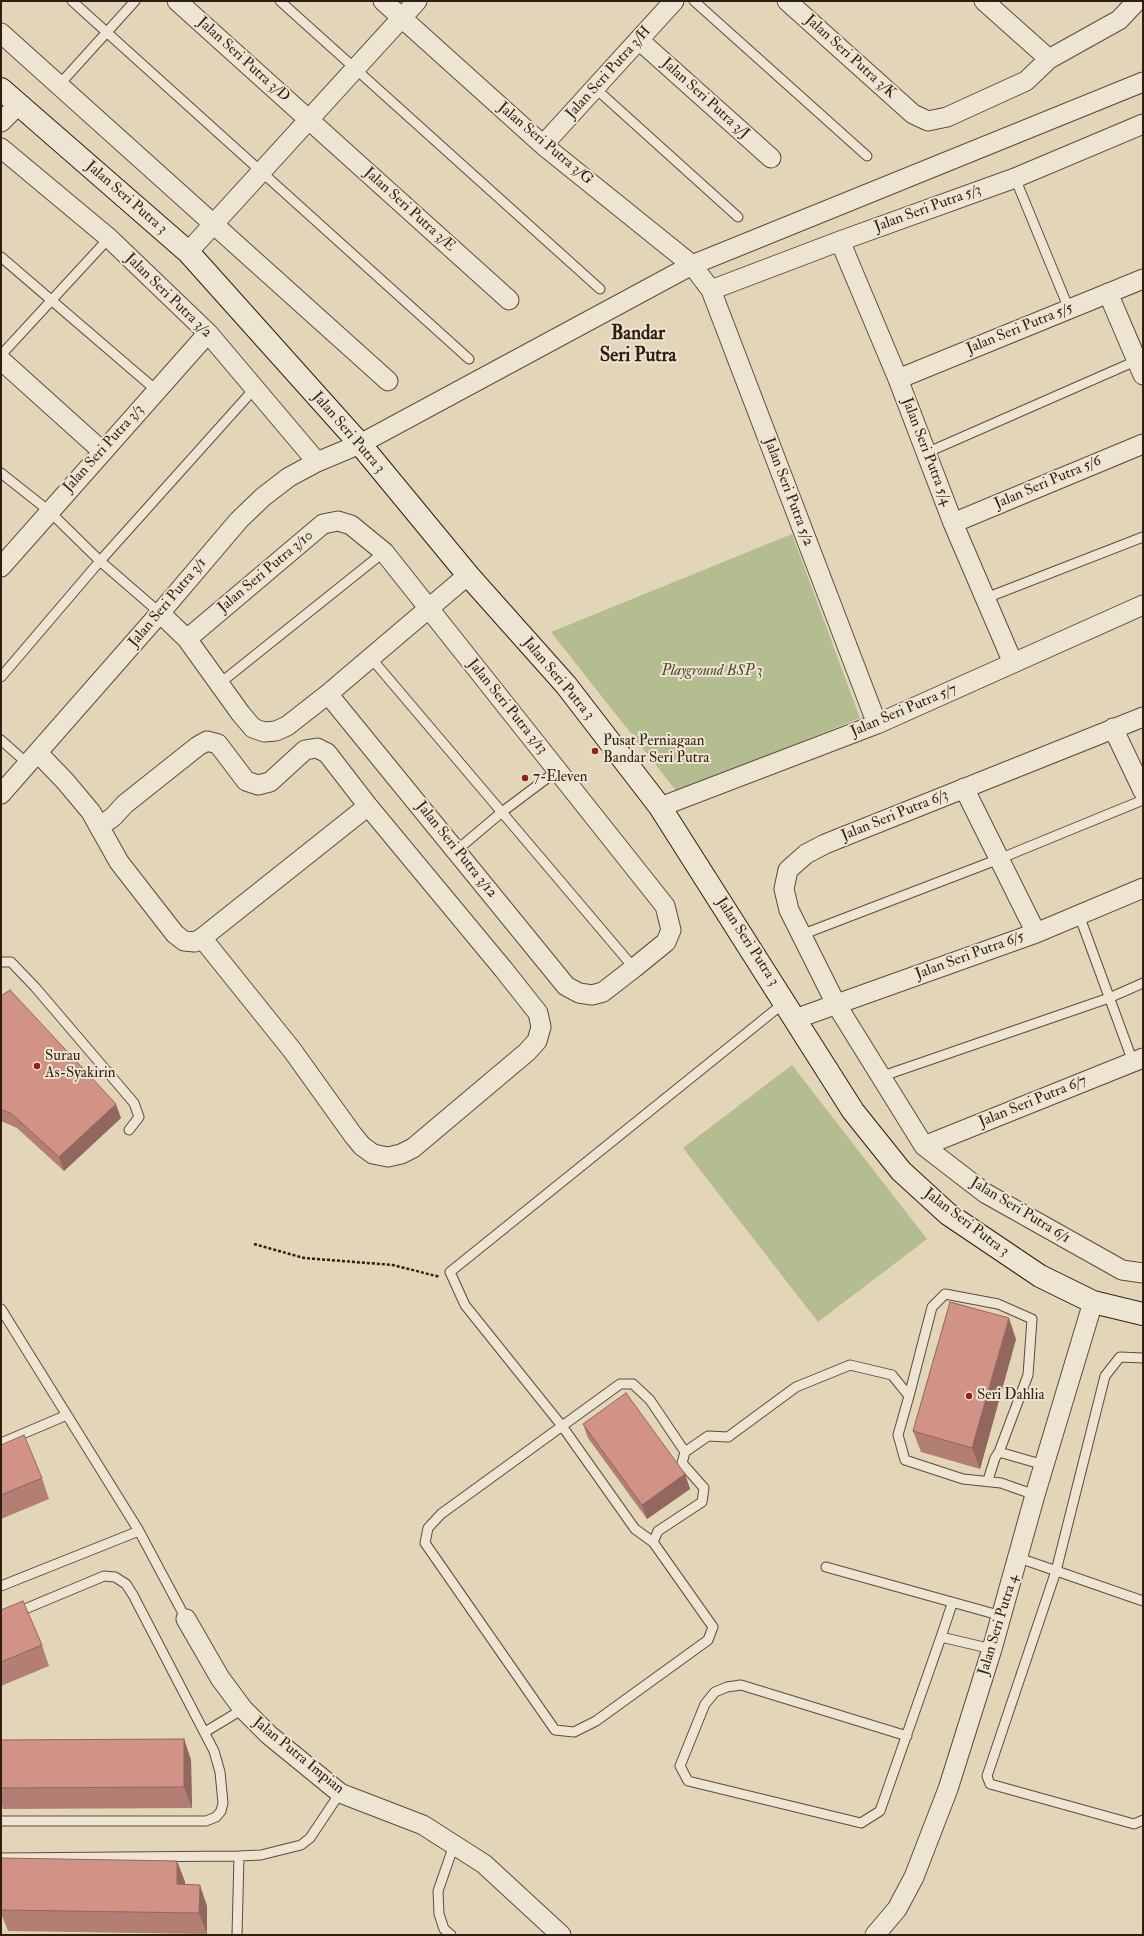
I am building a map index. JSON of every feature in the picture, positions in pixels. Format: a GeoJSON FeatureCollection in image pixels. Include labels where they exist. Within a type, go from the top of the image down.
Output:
{"type":"FeatureCollection","features":[{"type":"Feature","properties":{"kind":"street","name":"Jalan Seri Putra 3/D"},"geometry":{"type":"LineString","coordinates":[[176,1],[308,120]]}},
{"type":"Feature","properties":{"kind":"street","name":"Jalan Seri Putra 3/G"},"geometry":{"type":"LineString","coordinates":[[383,1],[543,145],[692,264]]}},
{"type":"Feature","properties":{"kind":"street"},"geometry":{"type":"LineString","coordinates":[[188,252],[417,1]]}},
{"type":"Feature","properties":{"kind":"street","name":"Jalan Seri Putra 3/H"},"geometry":{"type":"LineString","coordinates":[[543,145],[674,1]]}},
{"type":"Feature","properties":{"kind":"street","name":"Jalan Seri Putra 3/K"},"geometry":{"type":"LineString","coordinates":[[788,1],[913,114],[928,121],[948,117],[1026,81],[1049,59]]}},
{"type":"Feature","properties":{"kind":"street"},"geometry":{"type":"LineString","coordinates":[[984,1],[1049,59],[1119,20],[1137,1]]}},
{"type":"Feature","properties":{"kind":"street"},"geometry":{"type":"LineString","coordinates":[[1,33],[388,381]]}},
{"type":"Feature","properties":{"kind":"street","name":"Jalan Seri Putra 3/J"},"geometry":{"type":"LineString","coordinates":[[639,40],[771,158]]}},
{"type":"Feature","properties":{"kind":"street","name":"Jalan Seri Putra 3/1"},"geometry":{"type":"LineString","coordinates":[[1,794],[160,613],[238,520],[263,497],[289,478],[317,462],[360,444],[692,264],[1143,82]]}},
{"type":"Feature","properties":{"kind":"street","name":"Jalan Seri Putra 3"},"geometry":{"type":"LineString","coordinates":[[1,89],[188,252],[360,444],[468,575],[566,685],[660,807],[853,1111],[900,1171],[948,1214],[997,1249],[1040,1276],[1093,1302],[1143,1314]]}},
{"type":"Feature","properties":{"kind":"street"},"geometry":{"type":"LineString","coordinates":[[1,122],[19,104]]}},
{"type":"Feature","properties":{"kind":"street","name":"Jalan Seri Putra 3/E"},"geometry":{"type":"LineString","coordinates":[[308,120],[509,300]]}},
{"type":"Feature","properties":{"kind":"street","name":"Jalan Seri Putra 5/3"},"geometry":{"type":"LineString","coordinates":[[711,290],[840,241],[1015,178],[1143,124]]}},
{"type":"Feature","properties":{"kind":"street","name":"Jalan Seri Putra 3/2"},"geometry":{"type":"LineString","coordinates":[[1,148],[109,238],[208,333],[317,462]]}},
{"type":"Feature","properties":{"kind":"street","name":"Jalan Seri Putra 5/4"},"geometry":{"type":"LineString","coordinates":[[840,241],[898,379],[953,523],[1014,663]]}},
{"type":"Feature","properties":{"kind":"street","name":"Jalan Seri Putra 5/2"},"geometry":{"type":"LineString","coordinates":[[692,264],[711,290],[877,724]]}},
{"type":"Feature","properties":{"kind":"street","name":"Jalan Seri Putra 5/5"},"geometry":{"type":"LineString","coordinates":[[898,379],[1143,279]]}},
{"type":"Feature","properties":{"kind":"street"},"geometry":{"type":"LineString","coordinates":[[1108,293],[1141,365]]}},
{"type":"Feature","properties":{"kind":"street","name":"Jalan Seri Putra 3/3"},"geometry":{"type":"LineString","coordinates":[[1,567],[102,451],[208,333]]}},
{"type":"Feature","properties":{"kind":"street"},"geometry":{"type":"LineString","coordinates":[[1,360],[102,451]]}},
{"type":"Feature","properties":{"kind":"street","name":"Jalan Seri Putra 5/6"},"geometry":{"type":"LineString","coordinates":[[953,523],[1143,444]]}},
{"type":"Feature","properties":{"kind":"street","name":"Jalan Seri Putra 3/10"},"geometry":{"type":"LineString","coordinates":[[187,639],[323,524],[338,521],[352,525]]}},
{"type":"Feature","properties":{"kind":"street","name":"Jalan Seri Putra 3/13"},"geometry":{"type":"LineString","coordinates":[[352,525],[384,552],[665,906],[671,930],[666,942],[603,992],[592,995]]}},
{"type":"Feature","properties":{"kind":"street"},"geometry":{"type":"LineString","coordinates":[[160,613],[187,639],[253,728],[264,732],[276,731],[287,726],[328,694],[468,575]]}},
{"type":"Feature","properties":{"kind":"street","name":"Jalan Seri Putra 5/7"},"geometry":{"type":"LineString","coordinates":[[660,807],[877,724],[1143,605]]}},
{"type":"Feature","properties":{"kind":"street","name":"Jalan Seri Putra 3/12"},"geometry":{"type":"LineString","coordinates":[[328,694],[566,986],[579,993],[592,995]]}},
{"type":"Feature","properties":{"kind":"street","name":"Jalan Seri Putra 6/3"},"geometry":{"type":"LineString","coordinates":[[836,1004],[789,910],[784,889],[788,870],[806,854],[825,844],[1143,717]]}},
{"type":"Feature","properties":{"kind":"street"},"geometry":{"type":"LineString","coordinates":[[1113,728],[1143,791]]}},
{"type":"Feature","properties":{"kind":"street"},"geometry":{"type":"LineString","coordinates":[[99,827],[113,817],[131,799],[198,746],[207,741],[218,744],[246,781],[258,785],[270,782],[305,750],[317,748],[327,753],[368,806],[538,1013],[541,1028],[537,1041],[527,1052],[413,1148],[401,1154],[388,1156],[373,1154],[362,1146],[292,1050],[202,938]]}},
{"type":"Feature","properties":{"kind":"street"},"geometry":{"type":"LineString","coordinates":[[33,759],[82,802],[99,827],[119,862],[175,934],[184,941],[195,942],[202,938],[368,806]]}},
{"type":"Feature","properties":{"kind":"street"},"geometry":{"type":"LineString","coordinates":[[964,788],[1036,933]]}},
{"type":"Feature","properties":{"kind":"street","name":"Jalan Seri Putra 6/5"},"geometry":{"type":"LineString","coordinates":[[790,1011],[836,1004],[1036,933],[1143,888]]}},
{"type":"Feature","properties":{"kind":"street","name":"Jalan Seri Putra 6/1"},"geometry":{"type":"LineString","coordinates":[[836,1004],[924,1146],[985,1193],[1122,1270],[1143,1273]]}},
{"type":"Feature","properties":{"kind":"street","name":"Jalan Seri Putra 6/7"},"geometry":{"type":"LineString","coordinates":[[924,1146],[1138,1060]]}},
{"type":"Feature","properties":{"kind":"street","name":"Jalan Seri Putra 4"},"geometry":{"type":"LineString","coordinates":[[876,1935],[897,1910],[914,1877],[948,1789],[1002,1616],[1035,1495],[1093,1302]]}},
{"type":"Feature","properties":{"kind":"street","name":"Jalan Putra Impian"},"geometry":{"type":"LineString","coordinates":[[186,1619],[220,1678],[243,1709],[269,1735],[340,1793],[423,1825],[484,1864],[561,1935]]}},
{"type":"Feature","properties":{"kind":"lane"},"geometry":{"type":"LineString","coordinates":[[72,1],[469,359]]}},
{"type":"Feature","properties":{"kind":"lane"},"geometry":{"type":"LineString","coordinates":[[59,85],[135,1]]}},
{"type":"Feature","properties":{"kind":"lane"},"geometry":{"type":"LineString","coordinates":[[280,1],[600,288]]}},
{"type":"Feature","properties":{"kind":"lane"},"geometry":{"type":"LineString","coordinates":[[694,1],[867,156]]}},
{"type":"Feature","properties":{"kind":"lane"},"geometry":{"type":"LineString","coordinates":[[595,88],[738,217]]}},
{"type":"Feature","properties":{"kind":"lane"},"geometry":{"type":"LineString","coordinates":[[1015,178],[1069,309]]}},
{"type":"Feature","properties":{"kind":"lane"},"geometry":{"type":"LineString","coordinates":[[1,356],[109,238]]}},
{"type":"Feature","properties":{"kind":"lane"},"geometry":{"type":"LineString","coordinates":[[1,257],[156,390]]}},
{"type":"Feature","properties":{"kind":"lane"},"geometry":{"type":"LineString","coordinates":[[926,453],[1141,365]]}},
{"type":"Feature","properties":{"kind":"lane"},"geometry":{"type":"LineString","coordinates":[[1,677],[100,561],[255,388]]}},
{"type":"Feature","properties":{"kind":"lane"},"geometry":{"type":"LineString","coordinates":[[1,473],[49,511],[100,561],[160,613]]}},
{"type":"Feature","properties":{"kind":"lane"},"geometry":{"type":"LineString","coordinates":[[986,598],[1143,537]]}},
{"type":"Feature","properties":{"kind":"lane"},"geometry":{"type":"LineString","coordinates":[[219,684],[384,552]]}},
{"type":"Feature","properties":{"kind":"lane"},"geometry":{"type":"LineString","coordinates":[[371,658],[634,968]]}},
{"type":"Feature","properties":{"kind":"lane"},"geometry":{"type":"LineString","coordinates":[[1,740],[33,759]]}},
{"type":"Feature","properties":{"kind":"lane"},"geometry":{"type":"LineString","coordinates":[[456,850],[502,812],[558,770]]}},
{"type":"Feature","properties":{"kind":"lane"},"geometry":{"type":"LineString","coordinates":[[801,935],[999,859],[1143,800]]}},
{"type":"Feature","properties":{"kind":"lane"},"geometry":{"type":"LineString","coordinates":[[1080,915],[1109,998],[1138,1060]]}},
{"type":"Feature","properties":{"kind":"lane"},"geometry":{"type":"LineString","coordinates":[[1,962],[11,962],[35,987],[134,1103],[139,1117],[129,1130]]}},
{"type":"Feature","properties":{"kind":"lane"},"geometry":{"type":"LineString","coordinates":[[880,1077],[1109,998],[1143,983]]}},
{"type":"Feature","properties":{"kind":"lane"},"geometry":{"type":"LineString","coordinates":[[685,1452],[650,1400],[633,1384],[620,1384],[562,1426],[441,1514],[428,1528],[424,1543],[555,1730],[574,1732],[596,1721],[708,1640],[713,1627],[653,1542],[635,1529],[562,1426],[465,1305],[450,1272],[790,1011]]}},
{"type":"Feature","properties":{"kind":"lane"},"geometry":{"type":"LineString","coordinates":[[988,1480],[995,1458],[999,1452],[1028,1375],[1032,1319],[998,1304],[945,1294],[932,1307],[898,1436],[905,1460],[963,1479],[988,1480],[1035,1495]]}},
{"type":"Feature","properties":{"kind":"lane"},"geometry":{"type":"LineString","coordinates":[[1,1309],[4,1321],[67,1415],[139,1531],[186,1619]]}},
{"type":"Feature","properties":{"kind":"lane"},"geometry":{"type":"LineString","coordinates":[[1143,1358],[1120,1357],[1105,1376],[1056,1571],[987,1776],[990,1784],[1134,1824],[1143,1820]]}},
{"type":"Feature","properties":{"kind":"lane"},"geometry":{"type":"LineString","coordinates":[[653,1542],[658,1531],[702,1502],[704,1488],[682,1463],[685,1452],[708,1436],[728,1437],[796,1387],[850,1365],[892,1376],[909,1396]]}},
{"type":"Feature","properties":{"kind":"lane"},"geometry":{"type":"LineString","coordinates":[[1,1442],[67,1415]]}},
{"type":"Feature","properties":{"kind":"lane"},"geometry":{"type":"LineString","coordinates":[[999,1452],[1044,1465]]}},
{"type":"Feature","properties":{"kind":"lane"},"geometry":{"type":"LineString","coordinates":[[1,1586],[139,1531]]}},
{"type":"Feature","properties":{"kind":"lane"},"geometry":{"type":"LineString","coordinates":[[1019,1558],[1143,1601]]}},
{"type":"Feature","properties":{"kind":"lane"},"geometry":{"type":"LineString","coordinates":[[826,1567],[952,1604],[1002,1616]]}},
{"type":"Feature","properties":{"kind":"lane"},"geometry":{"type":"LineString","coordinates":[[1,1619],[104,1576],[115,1577],[126,1584],[214,1751],[220,1772],[223,1803],[221,1811],[216,1817],[206,1820],[1,1821]]}},
{"type":"Feature","properties":{"kind":"lane"},"geometry":{"type":"LineString","coordinates":[[907,1736],[741,1685],[727,1687],[715,1692],[705,1704],[680,1766],[688,1781],[861,1823],[880,1811],[907,1736],[952,1604]]}},
{"type":"Feature","properties":{"kind":"lane"},"geometry":{"type":"LineString","coordinates":[[941,1637],[992,1649]]}},
{"type":"Feature","properties":{"kind":"lane"},"geometry":{"type":"LineString","coordinates":[[205,1732],[243,1709]]}},
{"type":"Feature","properties":{"kind":"lane"},"geometry":{"type":"LineString","coordinates":[[1,1858],[261,1855],[301,1844],[310,1838],[340,1793]]}},
{"type":"Feature","properties":{"kind":"lane"},"geometry":{"type":"LineString","coordinates":[[451,1935],[444,1930],[439,1914],[438,1891],[454,1845]]}},
{"type":"Feature","properties":{"kind":"lane"},"geometry":{"type":"LineString","coordinates":[[237,1935],[239,1856]]}},
{"type":"Feature","properties":{"kind":"path"},"geometry":{"type":"LineString","coordinates":[[254,1244],[304,1258],[393,1266],[454,1280]]}},
{"type":"Feature","properties":{"kind":"green space","name":"Playground BSP 3"},"geometry":{"type":"Polygon","coordinates":[[[792,534],[860,718],[677,792],[551,632],[792,534]]]}},
{"type":"Feature","properties":{"kind":"green space"},"geometry":{"type":"Polygon","coordinates":[[[792,1065],[927,1239],[818,1322],[683,1148],[792,1065]]]}},
{"type":"Feature","properties":{"kind":"building","name":"Surau As-Syakirin"},"geometry":{"type":"Polygon","coordinates":[[[10,990],[116,1104],[59,1157],[12,1114],[1,1109],[1,996],[10,990]]]}},
{"type":"Feature","properties":{"kind":"building","name":"Seri Dahlia"},"geometry":{"type":"Polygon","coordinates":[[[950,1302],[1009,1318],[972,1448],[913,1431],[950,1302]]]}},
{"type":"Feature","properties":{"kind":"building"},"geometry":{"type":"Polygon","coordinates":[[[626,1393],[685,1474],[642,1505],[583,1424],[626,1393]]]}},
{"type":"Feature","properties":{"kind":"building"},"geometry":{"type":"Polygon","coordinates":[[[24,1435],[42,1478],[1,1495],[1,1445],[24,1435]]]}},
{"type":"Feature","properties":{"kind":"building"},"geometry":{"type":"Polygon","coordinates":[[[23,1601],[42,1645],[1,1662],[1,1610],[23,1601]]]}},
{"type":"Feature","properties":{"kind":"building"},"geometry":{"type":"Polygon","coordinates":[[[184,1739],[184,1787],[1,1788],[1,1740],[184,1739]]]}},
{"type":"Feature","properties":{"kind":"building"},"geometry":{"type":"Polygon","coordinates":[[[1,1858],[177,1861],[177,1884],[200,1885],[199,1913],[1,1910],[1,1858]]]}},
{"type":"Feature","properties":{"kind":"place","name":"Pusat Perniagaan Bandar Seri Putra"},"geometry":{"type":"Point","coordinates":[595,751]}},
{"type":"Feature","properties":{"kind":"place","name":"7-Eleven"},"geometry":{"type":"Point","coordinates":[525,778]}},
{"type":"Feature","properties":{"kind":"place","name":"Surau As-Syakirin"},"geometry":{"type":"Point","coordinates":[37,1066]}},
{"type":"Feature","properties":{"kind":"place","name":"Seri Dahlia"},"geometry":{"type":"Point","coordinates":[969,1396]}},
{"type":"Feature","properties":{"kind":"district","name":"Bandar Seri Putra"},"geometry":{"type":"Point","coordinates":[638,346]}}]}
